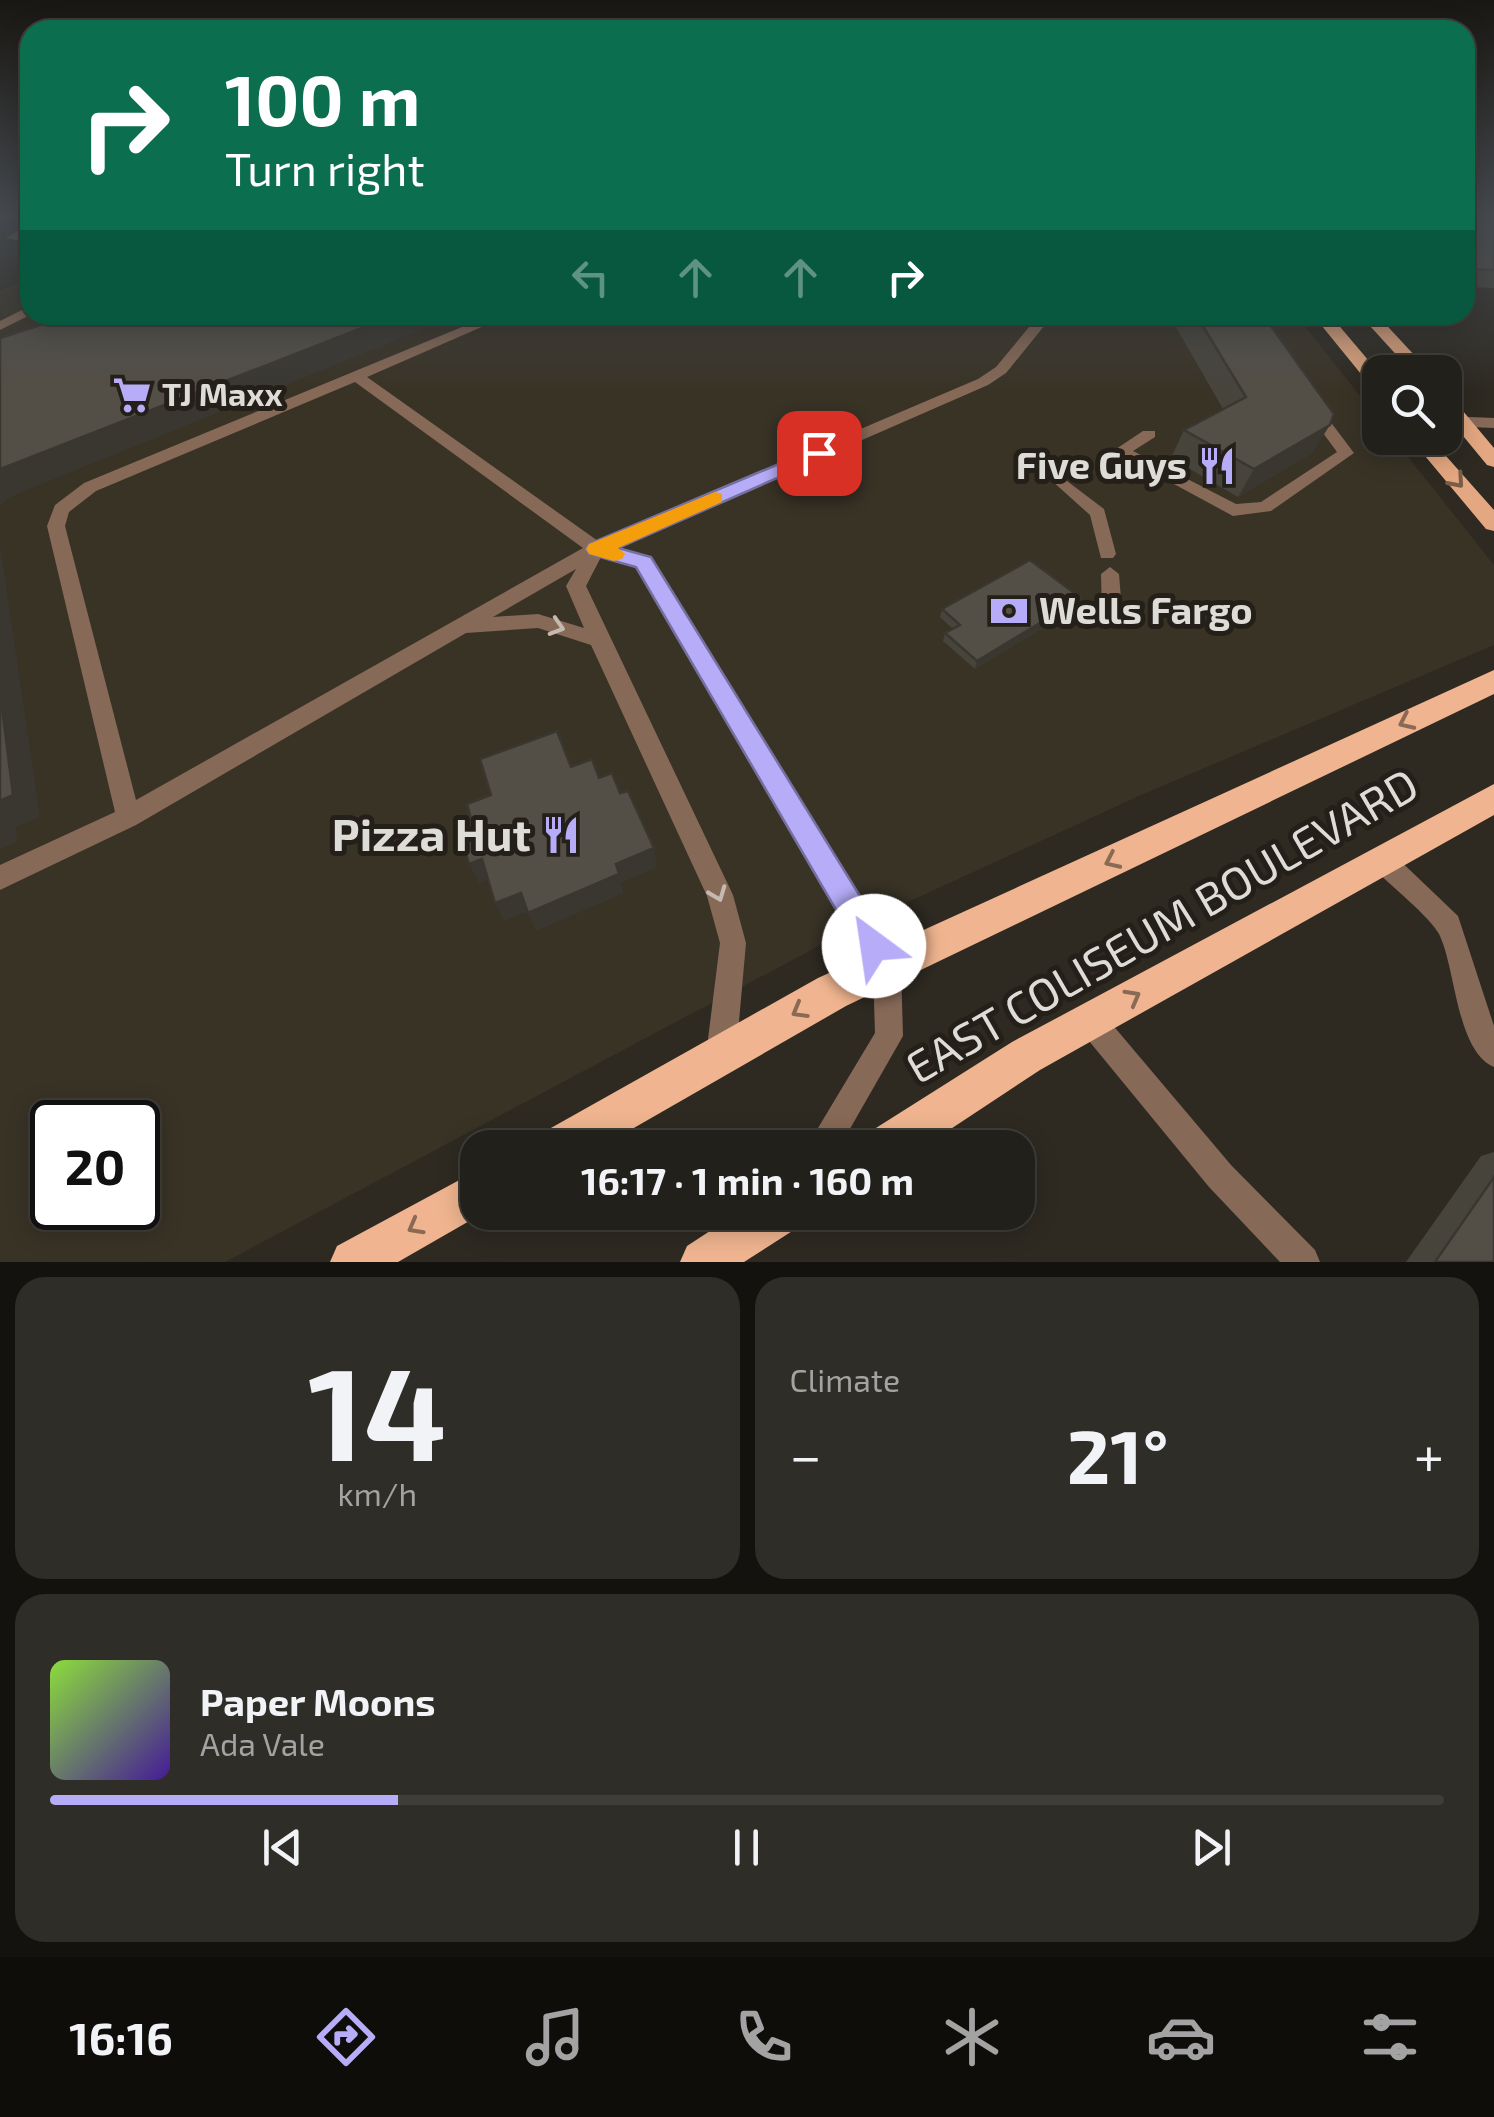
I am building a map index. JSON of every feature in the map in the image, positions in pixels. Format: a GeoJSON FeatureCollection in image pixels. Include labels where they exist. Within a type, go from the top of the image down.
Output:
{"type":"FeatureCollection","features":[{"type":"Feature","properties":{"kind":"highway","name":"EAST COLISEUM BOULEVARD"},"geometry":{"type":"LineString","coordinates":[[589,1130],[832,992],[1494,681]]}},
{"type":"Feature","properties":{"kind":"highway","name":"EAST COLISEUM BOULEVARD"},"geometry":{"type":"LineString","coordinates":[[911,1130],[1026,1056],[1494,798]]}},
{"type":"Feature","properties":{"kind":"highway"},"geometry":{"type":"LineString","coordinates":[[353,1262],[460,1202]]}},
{"type":"Feature","properties":{"kind":"highway"},"geometry":{"type":"LineString","coordinates":[[703,1262],[753,1230]]}},
{"type":"Feature","properties":{"kind":"main road"},"geometry":{"type":"LineString","coordinates":[[1329,325],[1362,364]]}},
{"type":"Feature","properties":{"kind":"main road"},"geometry":{"type":"LineString","coordinates":[[1377,325],[1405,355]]}},
{"type":"Feature","properties":{"kind":"main road"},"geometry":{"type":"LineString","coordinates":[[1462,431],[1494,461]]}},
{"type":"Feature","properties":{"kind":"main road"},"geometry":{"type":"LineString","coordinates":[[1435,455],[1494,524]]}},
{"type":"Feature","properties":{"kind":"street"},"geometry":{"type":"LineString","coordinates":[[128,817],[56,526],[62,510],[90,487],[478,325]]}},
{"type":"Feature","properties":{"kind":"street"},"geometry":{"type":"LineString","coordinates":[[0,878],[128,817],[596,549],[983,382],[1001,370],[1038,325]]}},
{"type":"Feature","properties":{"kind":"street"},"geometry":{"type":"LineString","coordinates":[[357,376],[596,549],[644,562],[886,967],[889,1036],[832,1130]]}},
{"type":"Feature","properties":{"kind":"street"},"geometry":{"type":"LineString","coordinates":[[1150,434],[1120,451],[1233,510],[1265,507],[1346,454],[1303,394]]}},
{"type":"Feature","properties":{"kind":"street"},"geometry":{"type":"LineString","coordinates":[[1462,422],[1494,423]]}},
{"type":"Feature","properties":{"kind":"street"},"geometry":{"type":"LineString","coordinates":[[1059,480],[1098,514],[1109,564],[1112,612]]}},
{"type":"Feature","properties":{"kind":"street"},"geometry":{"type":"LineString","coordinates":[[596,549],[576,586],[720,895],[733,943],[721,1056]]}},
{"type":"Feature","properties":{"kind":"street"},"geometry":{"type":"LineString","coordinates":[[460,627],[538,621],[599,640]]}},
{"type":"Feature","properties":{"kind":"street"},"geometry":{"type":"LineString","coordinates":[[1382,860],[1449,925],[1482,1034],[1494,1052]]}},
{"type":"Feature","properties":{"kind":"street"},"geometry":{"type":"LineString","coordinates":[[1090,1020],[1220,1176],[1303,1262]]}},
{"type":"Feature","properties":{"kind":"shaded area"},"geometry":{"type":"Polygon","coordinates":[[[20,283],[20,325],[1304,325],[1362,398],[1362,455],[1407,455],[1494,565],[1494,645],[1141,795],[860,924],[473,1130],[460,1130],[460,1137],[225,1262],[0,1262],[0,290],[20,283]]]}},
{"type":"Feature","properties":{"kind":"building"},"geometry":{"type":"Polygon","coordinates":[[[41,325],[369,325],[0,469],[0,338],[41,325]]]}},
{"type":"Feature","properties":{"kind":"building"},"geometry":{"type":"Polygon","coordinates":[[[1202,325],[1270,325],[1334,414],[1330,425],[1254,469],[1184,430],[1246,397],[1202,325]]]}},
{"type":"Feature","properties":{"kind":"building"},"geometry":{"type":"Polygon","coordinates":[[[1030,560],[1081,598],[977,661],[945,633],[960,625],[942,609],[1030,560]]]}},
{"type":"Feature","properties":{"kind":"building"},"geometry":{"type":"Polygon","coordinates":[[[0,692],[13,795],[0,801],[0,692]]]}},
{"type":"Feature","properties":{"kind":"building","name":"Pizza Hut"},"geometry":{"type":"Polygon","coordinates":[[[557,731],[571,767],[592,759],[599,778],[612,773],[620,793],[628,791],[654,848],[616,864],[619,874],[528,913],[521,893],[495,903],[482,859],[469,864],[460,831],[473,826],[467,804],[491,795],[480,759],[557,731]]]}},
{"type":"Feature","properties":{"kind":"building"},"geometry":{"type":"Polygon","coordinates":[[[1494,1177],[1494,1262],[1435,1262],[1494,1177]]]}},
{"type":"Feature","properties":{"kind":"slow traffic"},"geometry":{"type":"LineString","coordinates":[[614,554],[596,549],[715,498]]}},
{"type":"Feature","properties":{"kind":"place","name":"TJ Maxx"},"geometry":{"type":"Point","coordinates":[132,395]}},
{"type":"Feature","properties":{"kind":"place","name":"Five Guys"},"geometry":{"type":"Point","coordinates":[1217,466]}},
{"type":"Feature","properties":{"kind":"place","name":"Wells Fargo"},"geometry":{"type":"Point","coordinates":[1009,611]}},
{"type":"Feature","properties":{"kind":"place","name":"Pizza Hut"},"geometry":{"type":"Point","coordinates":[561,835]}},
{"type":"Feature","properties":{"kind":"route"},"geometry":{"type":"LineString","coordinates":[[819,453],[596,549],[644,562],[874,946]]}}]}
